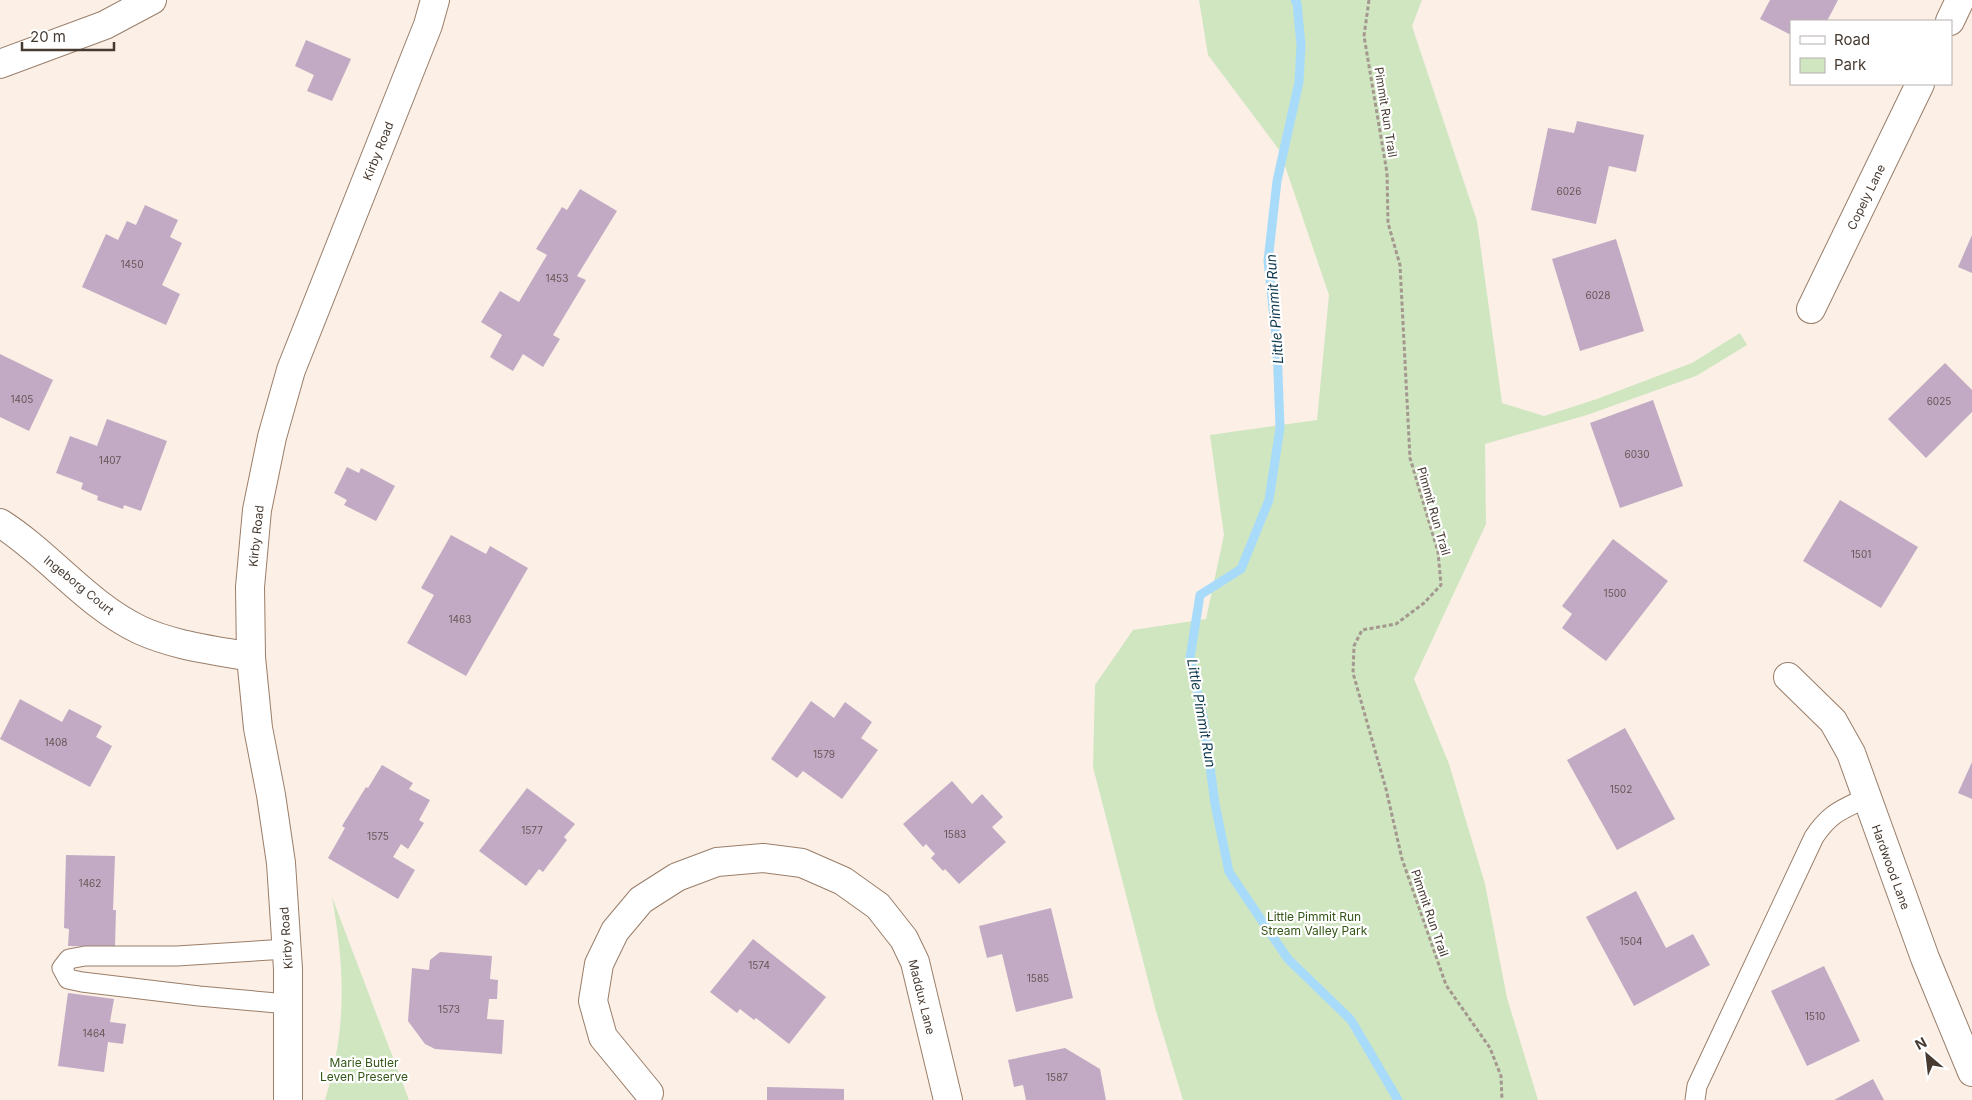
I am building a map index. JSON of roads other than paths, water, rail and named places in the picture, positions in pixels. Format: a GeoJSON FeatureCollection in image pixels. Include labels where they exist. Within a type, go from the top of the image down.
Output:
{"type":"FeatureCollection","features":[{"type":"Feature","properties":{"kind":"street"},"geometry":{"type":"LineString","coordinates":[[0,64],[105,25],[152,0]]}},
{"type":"Feature","properties":{"kind":"street","name":"Kirby Road"},"geometry":{"type":"LineString","coordinates":[[288,1100],[287,949],[281,863],[271,795],[258,728],[251,657],[250,587],[257,510],[272,437],[291,370],[428,25],[435,0]]}},
{"type":"Feature","properties":{"kind":"street"},"geometry":{"type":"LineString","coordinates":[[1950,20],[1960,0]]}},
{"type":"Feature","properties":{"kind":"street","name":"Copely Lane"},"geometry":{"type":"LineString","coordinates":[[1811,309],[1920,85]]}},
{"type":"Feature","properties":{"kind":"street","name":"Ingeborg Court"},"geometry":{"type":"LineString","coordinates":[[0,523],[20,535],[104,607],[139,629],[178,644],[251,657]]}},
{"type":"Feature","properties":{"kind":"street","name":"Hardwood Lane"},"geometry":{"type":"LineString","coordinates":[[1788,677],[1819,705],[1833,721],[1851,753],[1925,958],[1972,1072]]}},
{"type":"Feature","properties":{"kind":"street","name":"Maddux Lane"},"geometry":{"type":"LineString","coordinates":[[649,1093],[602,1037],[593,1001],[599,964],[616,931],[641,900],[676,876],[717,862],[763,858],[802,863],[843,880],[878,906],[904,939],[915,962],[948,1100]]}},
{"type":"Feature","properties":{"kind":"lane"},"geometry":{"type":"LineString","coordinates":[[1695,1100],[1697,1086],[1814,837],[1823,824],[1835,813],[1866,798]]}},
{"type":"Feature","properties":{"kind":"lane"},"geometry":{"type":"LineString","coordinates":[[287,949],[178,956],[85,956],[69,959],[62,968],[68,979],[82,982],[288,1004]]}},
{"type":"Feature","properties":{"kind":"waterway","name":"Little Pimmit Run"},"geometry":{"type":"LineString","coordinates":[[1295,0],[1297,3],[1301,45],[1299,82],[1277,181],[1268,261],[1277,345],[1280,428],[1269,500],[1241,569],[1200,595],[1190,658],[1204,721],[1215,804],[1229,872],[1288,959],[1351,1020],[1398,1100]]}},
{"type":"Feature","properties":{"kind":"park label","name":"Little Pimmit Run Stream Valley Park"},"geometry":{"type":"Point","coordinates":[1314,923]}},
{"type":"Feature","properties":{"kind":"park label","name":"Marie Butler Leven Preserve"},"geometry":{"type":"Point","coordinates":[364,1069]}}]}
